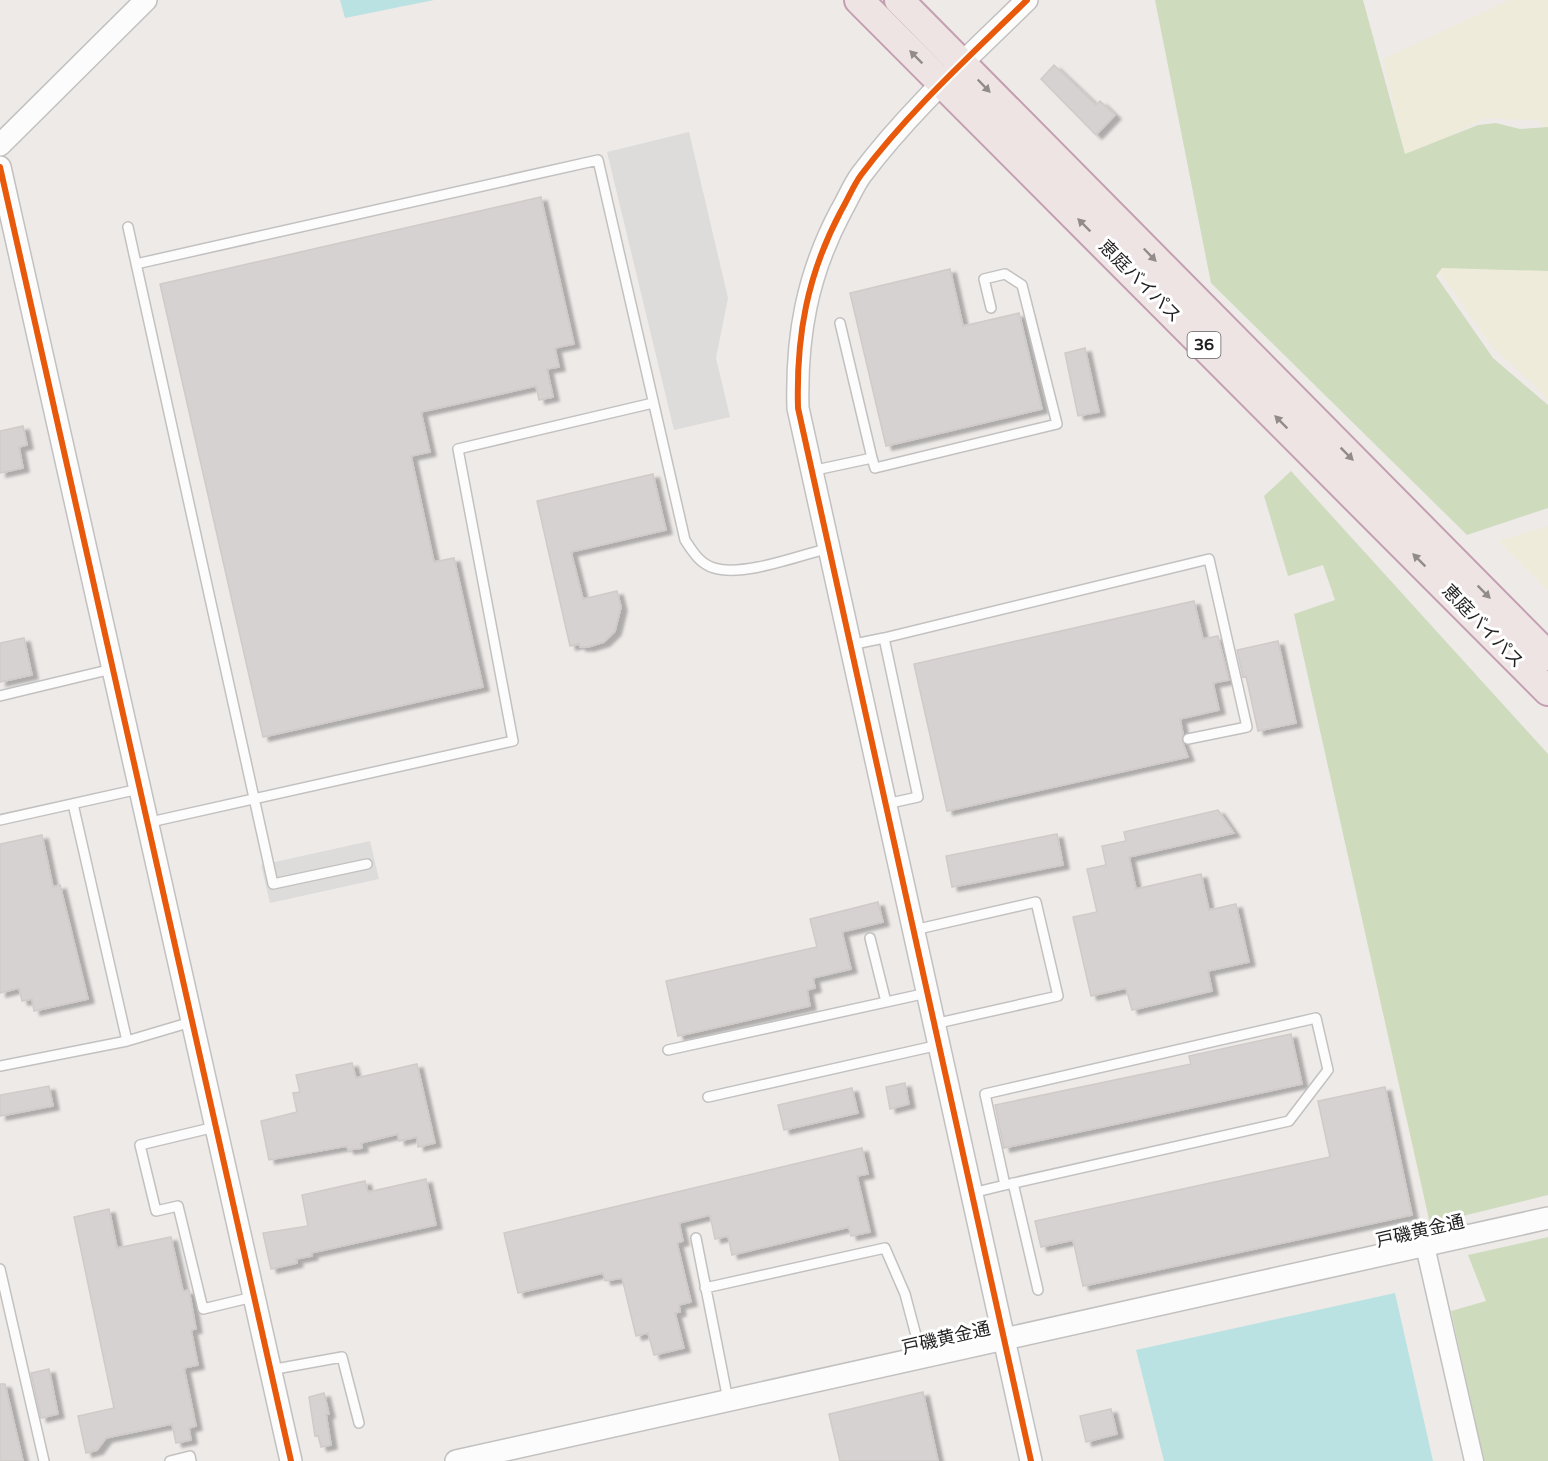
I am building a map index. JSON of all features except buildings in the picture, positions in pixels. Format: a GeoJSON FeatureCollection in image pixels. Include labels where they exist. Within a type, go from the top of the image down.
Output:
{"type":"FeatureCollection","features":[{"type":"Feature","properties":{"kind":"highway","name":"恵庭バイパス"},"geometry":{"type":"LineString","coordinates":[[859,0],[1548,692]]}},
{"type":"Feature","properties":{"kind":"highway","name":"恵庭バイパス"},"geometry":{"type":"LineString","coordinates":[[899,0],[1548,656]]}},
{"type":"Feature","properties":{"kind":"street"},"geometry":{"type":"LineString","coordinates":[[0,146],[146,0]]}},
{"type":"Feature","properties":{"kind":"street"},"geometry":{"type":"LineString","coordinates":[[1027,0],[942,84],[860,176],[830,233],[814,276],[801,320],[797,360],[798,408],[811,471],[1031,1461]]}},
{"type":"Feature","properties":{"kind":"street"},"geometry":{"type":"LineString","coordinates":[[0,167],[291,1461]]}},
{"type":"Feature","properties":{"kind":"street","name":"戸磯黄金通"},"geometry":{"type":"LineString","coordinates":[[456,1461],[923,1359],[1548,1218]]}},
{"type":"Feature","properties":{"kind":"street"},"geometry":{"type":"LineString","coordinates":[[1425,1245],[1474,1461]]}},
{"type":"Feature","properties":{"kind":"lane"},"geometry":{"type":"LineString","coordinates":[[136,264],[598,160],[685,540],[696,558],[712,568],[732,572],[829,548]]}},
{"type":"Feature","properties":{"kind":"lane"},"geometry":{"type":"LineString","coordinates":[[128,228],[273,884],[367,864]]}},
{"type":"Feature","properties":{"kind":"lane"},"geometry":{"type":"LineString","coordinates":[[840,323],[875,468],[1057,424],[1022,285],[1005,274],[984,279],[991,308]]}},
{"type":"Feature","properties":{"kind":"lane"},"geometry":{"type":"LineString","coordinates":[[146,823],[513,741],[458,449],[653,403]]}},
{"type":"Feature","properties":{"kind":"lane"},"geometry":{"type":"LineString","coordinates":[[811,471],[872,458]]}},
{"type":"Feature","properties":{"kind":"lane"},"geometry":{"type":"LineString","coordinates":[[850,645],[1209,559],[1246,727],[1188,739]]}},
{"type":"Feature","properties":{"kind":"lane"},"geometry":{"type":"LineString","coordinates":[[884,638],[918,797],[886,804]]}},
{"type":"Feature","properties":{"kind":"lane"},"geometry":{"type":"LineString","coordinates":[[0,696],[112,669]]}},
{"type":"Feature","properties":{"kind":"lane"},"geometry":{"type":"LineString","coordinates":[[0,820],[139,789]]}},
{"type":"Feature","properties":{"kind":"lane"},"geometry":{"type":"LineString","coordinates":[[73,804],[127,1041]]}},
{"type":"Feature","properties":{"kind":"lane"},"geometry":{"type":"LineString","coordinates":[[914,930],[1036,902],[1058,996],[934,1024]]}},
{"type":"Feature","properties":{"kind":"lane"},"geometry":{"type":"LineString","coordinates":[[870,938],[886,1002]]}},
{"type":"Feature","properties":{"kind":"lane"},"geometry":{"type":"LineString","coordinates":[[668,1050],[927,993]]}},
{"type":"Feature","properties":{"kind":"lane"},"geometry":{"type":"LineString","coordinates":[[972,1193],[1009,1184],[1289,1121],[1328,1070],[1316,1018],[985,1094],[1009,1184],[1038,1290]]}},
{"type":"Feature","properties":{"kind":"lane"},"geometry":{"type":"LineString","coordinates":[[0,1066],[127,1041],[191,1022]]}},
{"type":"Feature","properties":{"kind":"lane"},"geometry":{"type":"LineString","coordinates":[[708,1097],[939,1045]]}},
{"type":"Feature","properties":{"kind":"lane"},"geometry":{"type":"LineString","coordinates":[[215,1127],[140,1145],[156,1211],[178,1206],[203,1309],[253,1297]]}},
{"type":"Feature","properties":{"kind":"lane"},"geometry":{"type":"LineString","coordinates":[[696,1238],[728,1402]]}},
{"type":"Feature","properties":{"kind":"lane"},"geometry":{"type":"LineString","coordinates":[[705,1288],[885,1248],[905,1294],[923,1359]]}},
{"type":"Feature","properties":{"kind":"lane"},"geometry":{"type":"LineString","coordinates":[[0,1269],[44,1461]]}},
{"type":"Feature","properties":{"kind":"lane"},"geometry":{"type":"LineString","coordinates":[[270,1370],[342,1357],[359,1423]]}},
{"type":"Feature","properties":{"kind":"lane"},"geometry":{"type":"LineString","coordinates":[[170,1461],[190,1456],[191,1461]]}},
{"type":"Feature","properties":{"kind":"shaded area"},"geometry":{"type":"Polygon","coordinates":[[[1509,0],[1548,0],[1548,133],[1541,121],[1486,118],[1406,158],[1383,59],[1509,0]]]}},
{"type":"Feature","properties":{"kind":"shaded area"},"geometry":{"type":"Polygon","coordinates":[[[689,132],[728,298],[716,358],[730,417],[674,430],[607,152],[689,132]]]}},
{"type":"Feature","properties":{"kind":"shaded area"},"geometry":{"type":"Polygon","coordinates":[[[1434,265],[1548,265],[1548,401],[1494,349],[1434,265]]]}},
{"type":"Feature","properties":{"kind":"shaded area"},"geometry":{"type":"Polygon","coordinates":[[[1548,526],[1548,591],[1498,541],[1548,526]]]}},
{"type":"Feature","properties":{"kind":"shaded area"},"geometry":{"type":"Polygon","coordinates":[[[370,841],[379,879],[270,903],[261,865],[370,841]]]}},
{"type":"Feature","properties":{"kind":"green space"},"geometry":{"type":"Polygon","coordinates":[[[1155,0],[1363,0],[1405,154],[1478,125],[1496,123],[1520,129],[1548,127],[1548,271],[1442,268],[1436,276],[1493,358],[1548,405],[1548,508],[1467,535],[1211,283],[1155,0]]]}},
{"type":"Feature","properties":{"kind":"green space"},"geometry":{"type":"Polygon","coordinates":[[[1291,471],[1548,754],[1548,1195],[1430,1224],[1294,614],[1335,600],[1323,565],[1288,576],[1264,496],[1291,471]]]}},
{"type":"Feature","properties":{"kind":"green space"},"geometry":{"type":"Polygon","coordinates":[[[1548,1237],[1548,1461],[1484,1461],[1451,1311],[1486,1301],[1468,1255],[1548,1237]]]}},
{"type":"Feature","properties":{"kind":"water"},"geometry":{"type":"Polygon","coordinates":[[[340,0],[434,0],[345,18],[340,0]]]}},
{"type":"Feature","properties":{"kind":"water"},"geometry":{"type":"Polygon","coordinates":[[[1395,1293],[1433,1461],[1164,1461],[1136,1350],[1395,1293]]]}},
{"type":"Feature","properties":{"kind":"cycle path"},"geometry":{"type":"LineString","coordinates":[[1027,0],[920,106],[880,151],[855,184],[829,235],[812,282],[799,356],[798,408],[1031,1461]]}},
{"type":"Feature","properties":{"kind":"cycle path"},"geometry":{"type":"LineString","coordinates":[[0,167],[291,1461]]}}]}
